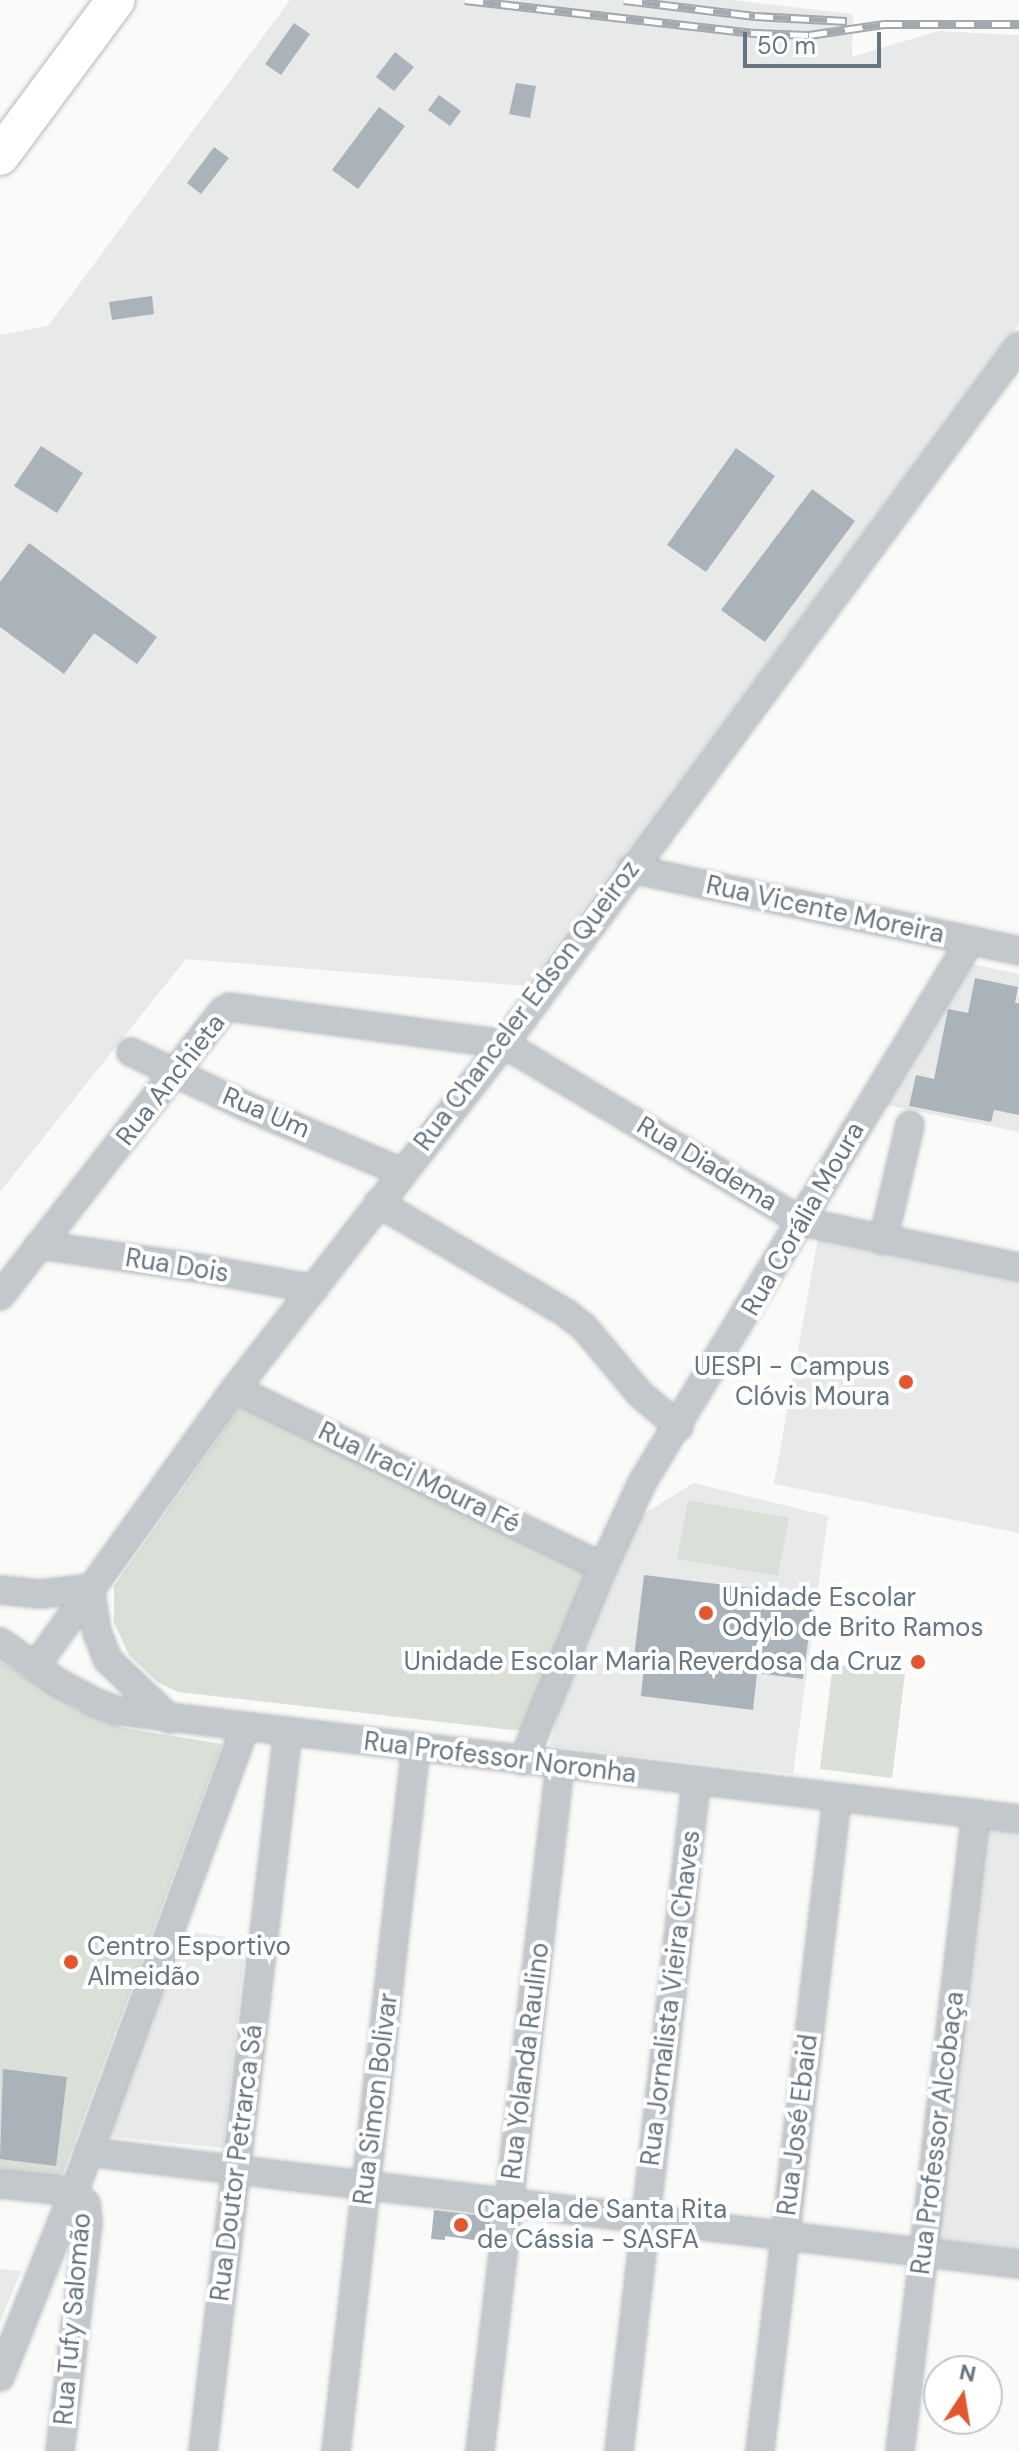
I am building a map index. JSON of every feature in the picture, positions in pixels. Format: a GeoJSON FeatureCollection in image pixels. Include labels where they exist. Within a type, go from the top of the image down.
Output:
{"type":"FeatureCollection","features":[{"type":"Feature","properties":{"kind":"highway"},"geometry":{"type":"LineString","coordinates":[[0,156],[116,0]]}},
{"type":"Feature","properties":{"kind":"street","name":"Rua Chanceler Edson Queiroz"},"geometry":{"type":"LineString","coordinates":[[35,1667],[235,1389],[504,1044],[1019,346]]}},
{"type":"Feature","properties":{"kind":"street","name":"Rua Vicente Moreira"},"geometry":{"type":"LineString","coordinates":[[631,869],[1019,951]]}},
{"type":"Feature","properties":{"kind":"street","name":"Rua Corália Moura"},"geometry":{"type":"LineString","coordinates":[[523,1761],[603,1567],[643,1481],[679,1427],[803,1222],[837,1158],[970,941]]}},
{"type":"Feature","properties":{"kind":"street","name":"Rua Anchieta"},"geometry":{"type":"LineString","coordinates":[[0,1296],[177,1074],[223,1011],[230,1007],[504,1044]]}},
{"type":"Feature","properties":{"kind":"street","name":"Rua Diadema"},"geometry":{"type":"LineString","coordinates":[[504,1044],[803,1222],[1019,1267]]}},
{"type":"Feature","properties":{"kind":"street","name":"Rua Um"},"geometry":{"type":"LineString","coordinates":[[131,1052],[402,1172]]}},
{"type":"Feature","properties":{"kind":"street"},"geometry":{"type":"LineString","coordinates":[[883,1240],[910,1125]]}},
{"type":"Feature","properties":{"kind":"street"},"geometry":{"type":"LineString","coordinates":[[378,1203],[575,1320],[607,1351],[640,1394],[679,1427]]}},
{"type":"Feature","properties":{"kind":"street","name":"Rua Dois"},"geometry":{"type":"LineString","coordinates":[[39,1245],[199,1268],[314,1289]]}},
{"type":"Feature","properties":{"kind":"street","name":"Rua Iraci Moura Fé"},"geometry":{"type":"LineString","coordinates":[[235,1389],[603,1567]]}},
{"type":"Feature","properties":{"kind":"street"},"geometry":{"type":"LineString","coordinates":[[0,1590],[41,1594],[90,1588],[97,1632],[108,1660],[170,1719]]}},
{"type":"Feature","properties":{"kind":"street","name":"Rua Professor Noronha"},"geometry":{"type":"LineString","coordinates":[[0,1642],[94,1702],[119,1711],[696,1783],[1019,1819]]}},
{"type":"Feature","properties":{"kind":"street"},"geometry":{"type":"LineString","coordinates":[[0,2377],[74,2192],[245,1726]]}},
{"type":"Feature","properties":{"kind":"street","name":"Rua Doutor Petrarca Sá"},"geometry":{"type":"LineString","coordinates":[[203,2451],[288,1731]]}},
{"type":"Feature","properties":{"kind":"street","name":"Rua Simon Bolivar"},"geometry":{"type":"LineString","coordinates":[[336,2451],[416,1747]]}},
{"type":"Feature","properties":{"kind":"street","name":"Rua Yolanda Raulino"},"geometry":{"type":"LineString","coordinates":[[480,2451],[560,1766]]}},
{"type":"Feature","properties":{"kind":"street","name":"Rua Jornalista Vieira Chaves"},"geometry":{"type":"LineString","coordinates":[[619,2451],[696,1783]]}},
{"type":"Feature","properties":{"kind":"street","name":"Rua José Ebaid"},"geometry":{"type":"LineString","coordinates":[[760,2451],[837,1798]]}},
{"type":"Feature","properties":{"kind":"street","name":"Rua Professor Alcobaça"},"geometry":{"type":"LineString","coordinates":[[900,2451],[976,1814]]}},
{"type":"Feature","properties":{"kind":"street"},"geometry":{"type":"LineString","coordinates":[[88,2152],[1019,2264]]}},
{"type":"Feature","properties":{"kind":"street"},"geometry":{"type":"LineString","coordinates":[[0,2184],[74,2192]]}},
{"type":"Feature","properties":{"kind":"street","name":"Rua Tufy Salomão"},"geometry":{"type":"LineString","coordinates":[[60,2451],[88,2222],[86,2204],[74,2192]]}},
{"type":"Feature","properties":{"kind":"shaded area"},"geometry":{"type":"Polygon","coordinates":[[[290,0],[732,0],[853,14],[852,57],[938,31],[1019,35],[1019,324],[526,986],[186,959],[0,1192],[0,335],[48,326],[290,0]]]}},
{"type":"Feature","properties":{"kind":"shaded area"},"geometry":{"type":"Polygon","coordinates":[[[967,963],[1019,974],[1019,1132],[882,1104],[967,963]]]}},
{"type":"Feature","properties":{"kind":"shaded area","name":"UESPI - Campus Clóvis Moura"},"geometry":{"type":"Polygon","coordinates":[[[818,1238],[1019,1280],[1019,1533],[774,1484],[818,1238]]]}},
{"type":"Feature","properties":{"kind":"shaded area"},"geometry":{"type":"Polygon","coordinates":[[[241,1406],[591,1571],[522,1731],[178,1692],[157,1682],[129,1655],[114,1623],[114,1586],[241,1406]]]}},
{"type":"Feature","properties":{"kind":"shaded area","name":"Unidade Escolar Odylo de Brito Ramos"},"geometry":{"type":"Polygon","coordinates":[[[693,1483],[828,1516],[793,1774],[550,1746],[560,1705],[633,1521],[693,1483]]]}},
{"type":"Feature","properties":{"kind":"shaded area"},"geometry":{"type":"Polygon","coordinates":[[[688,1500],[789,1518],[778,1576],[677,1559],[688,1500]]]}},
{"type":"Feature","properties":{"kind":"shaded area","name":"Centro Esportivo Almeidão"},"geometry":{"type":"Polygon","coordinates":[[[0,1661],[78,1710],[124,1728],[222,1744],[58,2187],[0,2180],[0,1661]]]}},
{"type":"Feature","properties":{"kind":"shaded area"},"geometry":{"type":"Polygon","coordinates":[[[833,1664],[905,1673],[892,1778],[820,1769],[833,1664]]]}},
{"type":"Feature","properties":{"kind":"shaded area"},"geometry":{"type":"Polygon","coordinates":[[[987,1829],[1019,1833],[1019,2252],[934,2241],[987,1829]]]}},
{"type":"Feature","properties":{"kind":"shaded area"},"geometry":{"type":"Polygon","coordinates":[[[179,1930],[246,1940],[223,2148],[105,2136],[179,1930]]]}},
{"type":"Feature","properties":{"kind":"shaded area"},"geometry":{"type":"Polygon","coordinates":[[[0,2269],[21,2271],[0,2322],[0,2269]]]}},
{"type":"Feature","properties":{"kind":"building"},"geometry":{"type":"Polygon","coordinates":[[[294,23],[310,34],[281,75],[265,64],[294,23]]]}},
{"type":"Feature","properties":{"kind":"building"},"geometry":{"type":"Polygon","coordinates":[[[395,52],[414,67],[394,91],[376,77],[395,52]]]}},
{"type":"Feature","properties":{"kind":"building"},"geometry":{"type":"Polygon","coordinates":[[[516,83],[536,86],[530,118],[509,114],[516,83]]]}},
{"type":"Feature","properties":{"kind":"building"},"geometry":{"type":"Polygon","coordinates":[[[439,95],[461,111],[450,126],[428,110],[439,95]]]}},
{"type":"Feature","properties":{"kind":"building"},"geometry":{"type":"Polygon","coordinates":[[[379,107],[405,126],[358,189],[332,170],[379,107]]]}},
{"type":"Feature","properties":{"kind":"building"},"geometry":{"type":"Polygon","coordinates":[[[214,147],[229,158],[201,194],[187,183],[214,147]]]}},
{"type":"Feature","properties":{"kind":"building"},"geometry":{"type":"Polygon","coordinates":[[[152,296],[154,314],[112,320],[109,302],[152,296]]]}},
{"type":"Feature","properties":{"kind":"building"},"geometry":{"type":"Polygon","coordinates":[[[41,446],[83,473],[57,513],[14,486],[41,446]]]}},
{"type":"Feature","properties":{"kind":"building"},"geometry":{"type":"Polygon","coordinates":[[[736,448],[775,476],[706,572],[667,545],[736,448]]]}},
{"type":"Feature","properties":{"kind":"building"},"geometry":{"type":"Polygon","coordinates":[[[812,489],[855,521],[765,642],[721,610],[812,489]]]}},
{"type":"Feature","properties":{"kind":"building"},"geometry":{"type":"Polygon","coordinates":[[[29,543],[157,637],[137,664],[94,633],[64,674],[0,627],[0,582],[29,543]]]}},
{"type":"Feature","properties":{"kind":"building"},"geometry":{"type":"Polygon","coordinates":[[[975,978],[1018,987],[1015,1003],[1019,1003],[1019,1115],[994,1110],[991,1122],[909,1106],[916,1075],[934,1079],[948,1009],[968,1013],[975,978]]]}},
{"type":"Feature","properties":{"kind":"building"},"geometry":{"type":"Polygon","coordinates":[[[644,1575],[814,1596],[803,1679],[757,1673],[753,1710],[641,1696],[645,1658],[634,1657],[644,1575]]]}},
{"type":"Feature","properties":{"kind":"building"},"geometry":{"type":"Polygon","coordinates":[[[3,2069],[67,2077],[56,2166],[0,2159],[3,2069]]]}},
{"type":"Feature","properties":{"kind":"building","name":"Capela de Santa Rita de Cássia - SASFA"},"geometry":{"type":"Polygon","coordinates":[[[434,2210],[491,2217],[488,2242],[445,2236],[445,2240],[431,2239],[434,2210]]]}},
{"type":"Feature","properties":{"kind":"railway"},"geometry":{"type":"LineString","coordinates":[[465,0],[754,33],[809,35],[884,24],[1019,24]]}},
{"type":"Feature","properties":{"kind":"railway"},"geometry":{"type":"LineString","coordinates":[[624,0],[755,16],[847,21]]}},
{"type":"Feature","properties":{"kind":"place","name":"UESPI - Campus Clóvis Moura"},"geometry":{"type":"Point","coordinates":[906,1382]}},
{"type":"Feature","properties":{"kind":"place","name":"Unidade Escolar Odylo de Brito Ramos"},"geometry":{"type":"Point","coordinates":[706,1613]}},
{"type":"Feature","properties":{"kind":"place","name":"Unidade Escolar Maria Reverdosa da Cruz"},"geometry":{"type":"Point","coordinates":[918,1662]}},
{"type":"Feature","properties":{"kind":"place","name":"Centro Esportivo Almeidão"},"geometry":{"type":"Point","coordinates":[71,1962]}},
{"type":"Feature","properties":{"kind":"place","name":"Capela de Santa Rita de Cássia - SASFA"},"geometry":{"type":"Point","coordinates":[461,2225]}}]}
